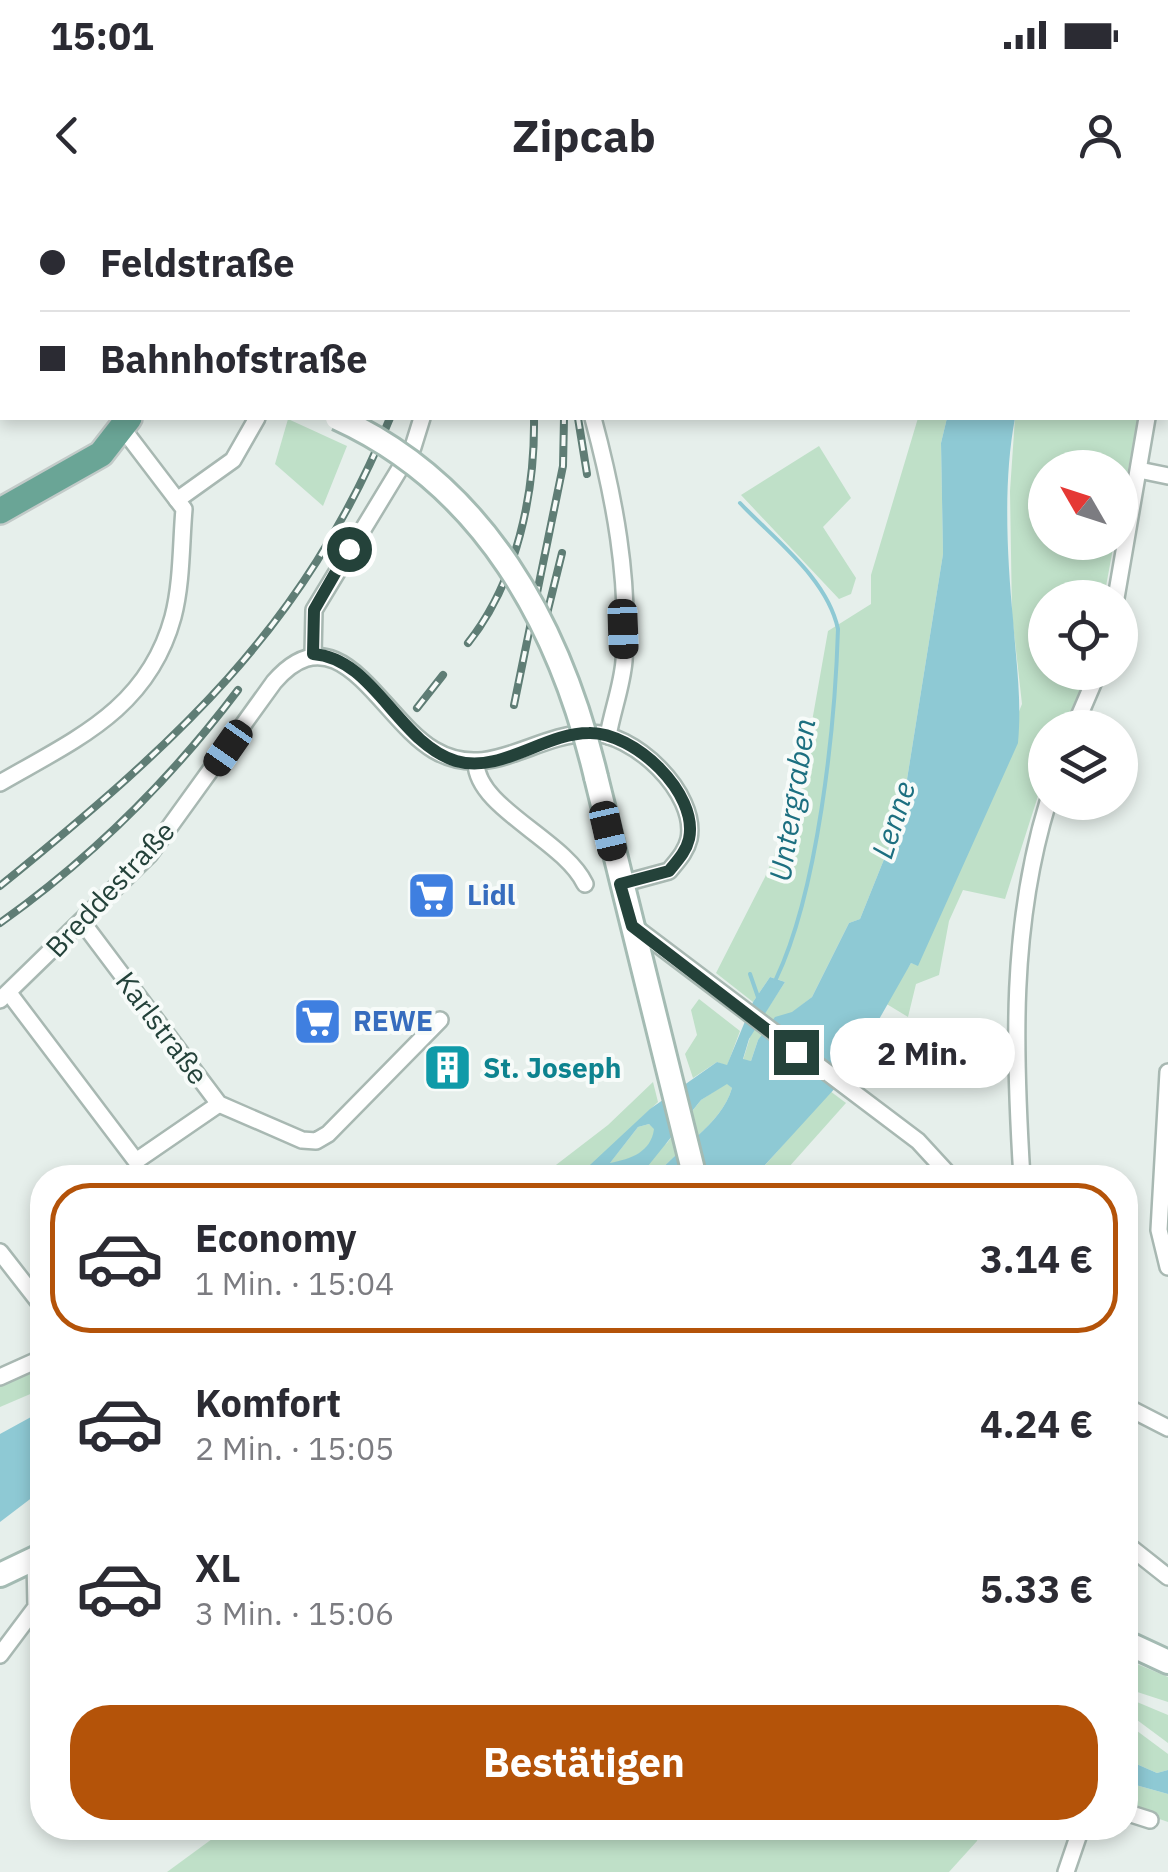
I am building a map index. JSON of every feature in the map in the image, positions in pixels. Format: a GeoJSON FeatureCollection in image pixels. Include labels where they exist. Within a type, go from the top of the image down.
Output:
{"type":"FeatureCollection","features":[{"type":"Feature","properties":{"kind":"main road"},"geometry":{"type":"LineString","coordinates":[[341,420],[395,450],[432,477],[504,555],[539,612],[568,682],[596,776],[692,1165]]}},
{"type":"Feature","properties":{"kind":"main road"},"geometry":{"type":"LineString","coordinates":[[0,511],[101,454],[122,421]]}},
{"type":"Feature","properties":{"kind":"main road"},"geometry":{"type":"LineString","coordinates":[[0,1575],[30,1561]]}},
{"type":"Feature","properties":{"kind":"main road"},"geometry":{"type":"LineString","coordinates":[[1138,1648],[1168,1662]]}},
{"type":"Feature","properties":{"kind":"street"},"geometry":{"type":"LineString","coordinates":[[180,504],[233,460],[256,420]]}},
{"type":"Feature","properties":{"kind":"street"},"geometry":{"type":"LineString","coordinates":[[421,420],[413,448],[314,610],[313,654],[327,656],[350,668],[431,749],[459,762],[476,763],[590,732],[608,736],[655,766],[671,783],[690,821],[684,853],[669,871],[620,884]]}},
{"type":"Feature","properties":{"kind":"street"},"geometry":{"type":"LineString","coordinates":[[594,420],[612,490],[621,563],[624,662],[608,736]]}},
{"type":"Feature","properties":{"kind":"street"},"geometry":{"type":"LineString","coordinates":[[1119,580],[1148,420]]}},
{"type":"Feature","properties":{"kind":"street"},"geometry":{"type":"LineString","coordinates":[[0,783],[124,706],[149,670],[174,614],[180,504],[122,421]]}},
{"type":"Feature","properties":{"kind":"street"},"geometry":{"type":"LineString","coordinates":[[1139,470],[1168,476]]}},
{"type":"Feature","properties":{"kind":"street","name":"Breddestraße"},"geometry":{"type":"LineString","coordinates":[[4,997],[83,923],[174,824],[274,682],[290,664],[313,654]]}},
{"type":"Feature","properties":{"kind":"street"},"geometry":{"type":"LineString","coordinates":[[476,763],[484,790],[555,848],[585,884]]}},
{"type":"Feature","properties":{"kind":"street"},"geometry":{"type":"LineString","coordinates":[[1021,1165],[1016,1082],[1018,966],[1024,902],[1044,820]]}},
{"type":"Feature","properties":{"kind":"street","name":"Karlstraße"},"geometry":{"type":"LineString","coordinates":[[83,923],[219,1104],[302,1140],[316,1140],[440,1020]]}},
{"type":"Feature","properties":{"kind":"street"},"geometry":{"type":"LineString","coordinates":[[632,926],[918,1141],[940,1165]]}},
{"type":"Feature","properties":{"kind":"street"},"geometry":{"type":"LineString","coordinates":[[4,997],[136,1161],[219,1104]]}},
{"type":"Feature","properties":{"kind":"street"},"geometry":{"type":"LineString","coordinates":[[1168,1072],[1159,1230],[1168,1266]]}},
{"type":"Feature","properties":{"kind":"street"},"geometry":{"type":"LineString","coordinates":[[0,1252],[30,1291]]}},
{"type":"Feature","properties":{"kind":"street"},"geometry":{"type":"LineString","coordinates":[[0,1377],[30,1363]]}},
{"type":"Feature","properties":{"kind":"street"},"geometry":{"type":"LineString","coordinates":[[1138,1413],[1168,1428]]}},
{"type":"Feature","properties":{"kind":"street"},"geometry":{"type":"LineString","coordinates":[[1138,1553],[1168,1576]]}},
{"type":"Feature","properties":{"kind":"street"},"geometry":{"type":"LineString","coordinates":[[0,1655],[30,1615]]}},
{"type":"Feature","properties":{"kind":"street"},"geometry":{"type":"LineString","coordinates":[[1138,1816],[1150,1820]]}},
{"type":"Feature","properties":{"kind":"street"},"geometry":{"type":"LineString","coordinates":[[1066,1872],[1078,1840]]}},
{"type":"Feature","properties":{"kind":"green space"},"geometry":{"type":"Polygon","coordinates":[[[288,420],[347,446],[323,506],[275,464],[288,420]]]}},
{"type":"Feature","properties":{"kind":"green space"},"geometry":{"type":"Polygon","coordinates":[[[917,420],[947,420],[941,443],[943,554],[901,817],[860,919],[849,923],[812,997],[758,1040],[751,1061],[743,1060],[751,1034],[785,982],[770,977],[753,1002],[716,973],[765,877],[799,795],[828,631],[871,604],[871,575],[917,420]]]}},
{"type":"Feature","properties":{"kind":"green space"},"geometry":{"type":"Polygon","coordinates":[[[1015,420],[1138,420],[1132,450],[1028,450],[1028,560],[1111,560],[1107,580],[1028,580],[1028,690],[1081,690],[1072,710],[1028,710],[1030,820],[1005,899],[963,890],[949,921],[939,975],[916,984],[908,1017],[885,1003],[911,963],[917,965],[1022,704],[1012,615],[1010,491],[1015,420]]]}},
{"type":"Feature","properties":{"kind":"green space"},"geometry":{"type":"Polygon","coordinates":[[[819,446],[851,498],[823,527],[856,578],[851,594],[839,599],[741,495],[819,446]]]}},
{"type":"Feature","properties":{"kind":"green space"},"geometry":{"type":"Polygon","coordinates":[[[699,999],[740,1031],[727,1066],[717,1062],[693,1078],[685,1054],[697,1035],[691,1010],[699,999]]]}},
{"type":"Feature","properties":{"kind":"green space"},"geometry":{"type":"Polygon","coordinates":[[[653,1082],[658,1102],[591,1165],[556,1165],[608,1125],[653,1082]]]}},
{"type":"Feature","properties":{"kind":"green space"},"geometry":{"type":"Polygon","coordinates":[[[727,1083],[732,1088],[719,1114],[665,1165],[636,1165],[667,1143],[701,1100],[727,1083]]]}},
{"type":"Feature","properties":{"kind":"green space"},"geometry":{"type":"Polygon","coordinates":[[[830,1091],[846,1103],[791,1165],[765,1165],[830,1091]]]}},
{"type":"Feature","properties":{"kind":"green space"},"geometry":{"type":"Polygon","coordinates":[[[649,1124],[655,1129],[644,1150],[609,1164],[638,1127],[649,1124]]]}},
{"type":"Feature","properties":{"kind":"green space"},"geometry":{"type":"Polygon","coordinates":[[[30,1366],[30,1394],[0,1407],[0,1380],[30,1366]]]}},
{"type":"Feature","properties":{"kind":"green space"},"geometry":{"type":"Polygon","coordinates":[[[1138,1664],[1168,1677],[1168,1702],[1138,1692],[1138,1664]]]}},
{"type":"Feature","properties":{"kind":"green space"},"geometry":{"type":"Polygon","coordinates":[[[1138,1702],[1168,1715],[1168,1743],[1138,1721],[1138,1702]]]}},
{"type":"Feature","properties":{"kind":"green space"},"geometry":{"type":"Polygon","coordinates":[[[1138,1732],[1168,1754],[1168,1770],[1157,1773],[1138,1765],[1138,1732]]]}},
{"type":"Feature","properties":{"kind":"green space"},"geometry":{"type":"Polygon","coordinates":[[[1138,1786],[1168,1794],[1168,1822],[1138,1812],[1138,1786]]]}},
{"type":"Feature","properties":{"kind":"green space"},"geometry":{"type":"Polygon","coordinates":[[[211,1840],[977,1840],[949,1872],[167,1872],[211,1840]]]}},
{"type":"Feature","properties":{"kind":"water"},"geometry":{"type":"Polygon","coordinates":[[[947,420],[1015,420],[1007,518],[1018,681],[1018,743],[918,966],[911,963],[848,1074],[765,1165],[665,1165],[719,1114],[732,1088],[727,1084],[701,1100],[649,1165],[590,1165],[650,1109],[717,1062],[727,1065],[753,1002],[770,977],[785,982],[749,1039],[743,1059],[751,1061],[758,1040],[775,1017],[792,1012],[812,997],[849,923],[860,919],[901,817],[943,554],[941,443],[947,420]],[[649,1124],[638,1127],[610,1163],[639,1153],[654,1129],[649,1124]]]}},
{"type":"Feature","properties":{"kind":"water"},"geometry":{"type":"Polygon","coordinates":[[[30,1418],[30,1499],[0,1522],[0,1434],[30,1418]]]}},
{"type":"Feature","properties":{"kind":"water"},"geometry":{"type":"Polygon","coordinates":[[[1138,1765],[1157,1773],[1168,1770],[1168,1794],[1138,1786],[1138,1765]]]}},
{"type":"Feature","properties":{"kind":"waterway","name":"Untergraben"},"geometry":{"type":"LineString","coordinates":[[740,503],[811,576],[832,610],[838,629],[822,808],[803,901],[776,979]]}},
{"type":"Feature","properties":{"kind":"waterway"},"geometry":{"type":"LineString","coordinates":[[750,974],[758,997]]}},
{"type":"Feature","properties":{"kind":"railway"},"geometry":{"type":"LineString","coordinates":[[0,886],[122,783],[228,679],[317,561],[389,420]]}},
{"type":"Feature","properties":{"kind":"railway"},"geometry":{"type":"LineString","coordinates":[[468,643],[499,592],[520,536],[531,476],[534,420]]}},
{"type":"Feature","properties":{"kind":"railway"},"geometry":{"type":"LineString","coordinates":[[514,705],[563,466],[564,420]]}},
{"type":"Feature","properties":{"kind":"railway"},"geometry":{"type":"LineString","coordinates":[[578,420],[587,474]]}},
{"type":"Feature","properties":{"kind":"railway"},"geometry":{"type":"LineString","coordinates":[[543,630],[562,553]]}},
{"type":"Feature","properties":{"kind":"railway"},"geometry":{"type":"LineString","coordinates":[[417,708],[443,675]]}},
{"type":"Feature","properties":{"kind":"railway"},"geometry":{"type":"LineString","coordinates":[[0,923],[67,871],[128,816],[238,690]]}},
{"type":"Feature","properties":{"kind":"place","name":"Lidl"},"geometry":{"type":"Point","coordinates":[432,895]}},
{"type":"Feature","properties":{"kind":"place","name":"REWE"},"geometry":{"type":"Point","coordinates":[318,1021]}},
{"type":"Feature","properties":{"kind":"place","name":"St. Joseph"},"geometry":{"type":"Point","coordinates":[448,1068]}},
{"type":"Feature","properties":{"kind":"route"},"geometry":{"type":"LineString","coordinates":[[349,549],[314,610],[310,634],[313,654],[338,660],[350,668],[416,738],[459,762],[496,760],[590,732],[608,736],[655,766],[671,783],[688,812],[689,839],[684,853],[669,871],[620,884],[632,926],[796,1052]]}},
{"type":"Feature","properties":{"kind":"water label","name":"Lenne"},"geometry":{"type":"Point","coordinates":[894,820]}}]}
